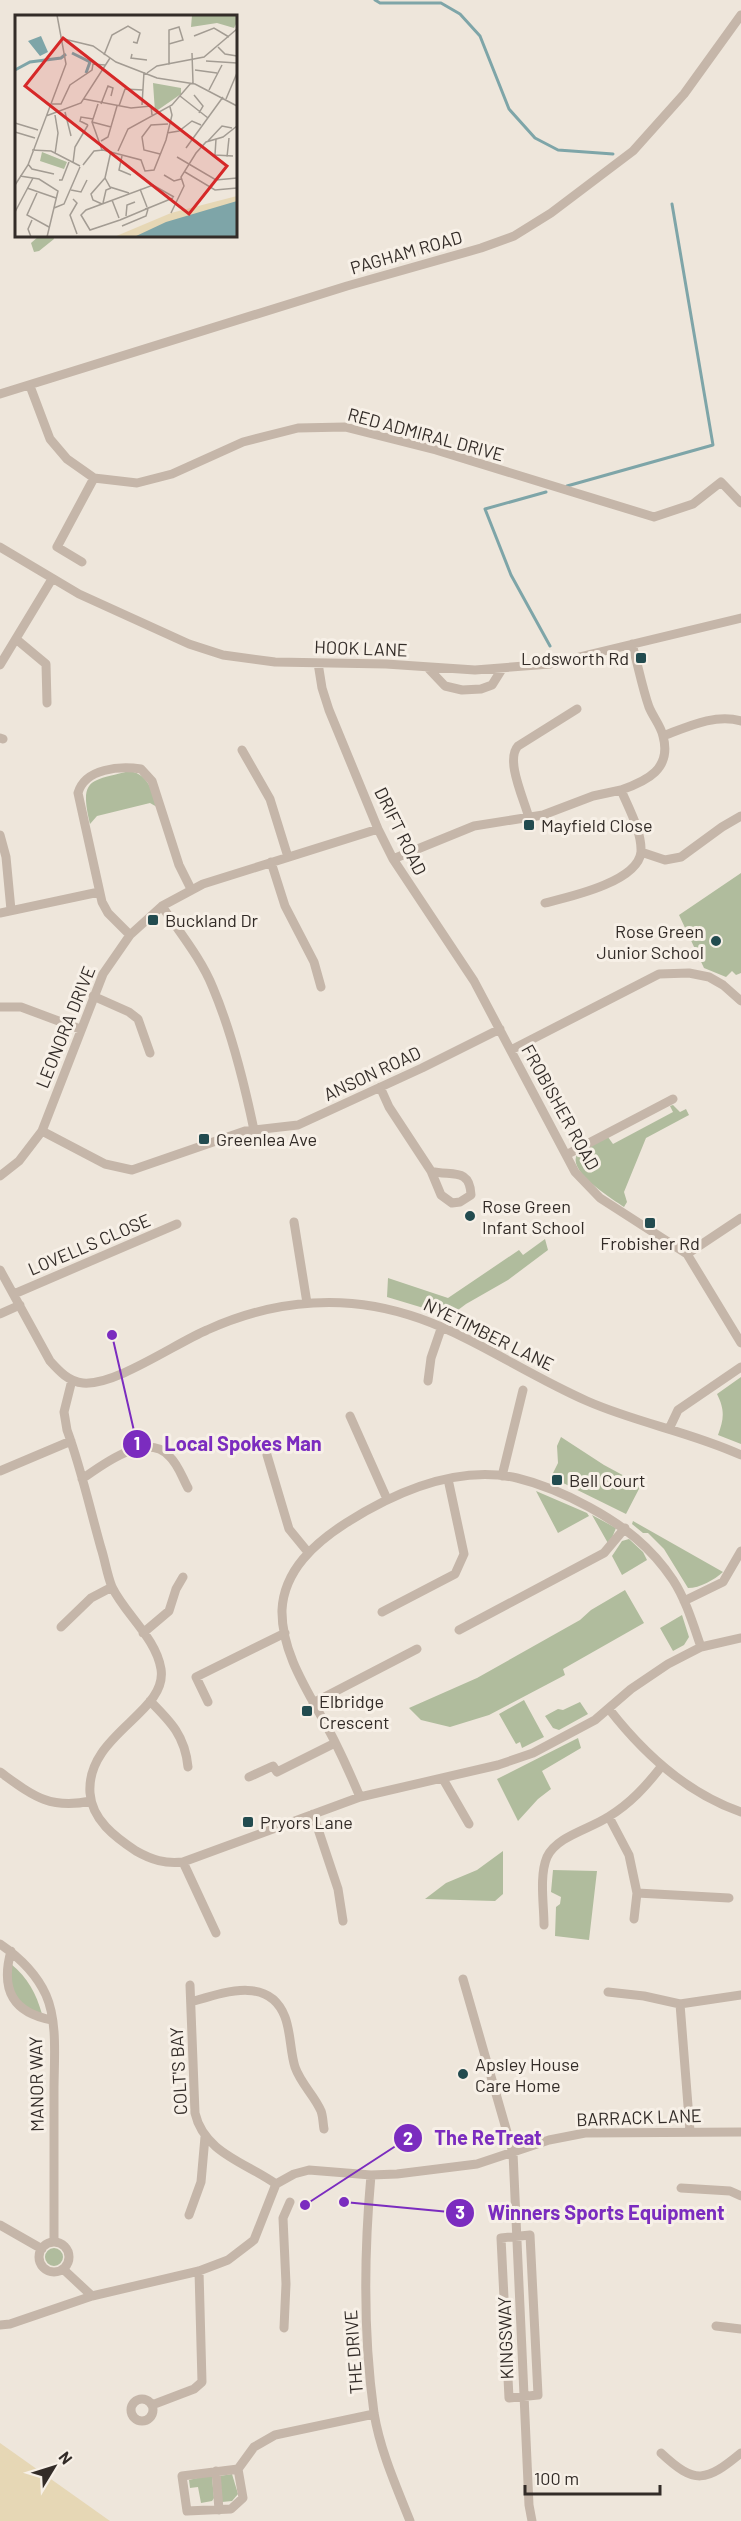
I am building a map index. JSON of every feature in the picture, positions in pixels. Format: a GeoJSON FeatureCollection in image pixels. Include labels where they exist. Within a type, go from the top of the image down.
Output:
{"type":"FeatureCollection","features":[{"type":"Feature","properties":{"kind":"street","name":"PAGHAM ROAD"},"geometry":{"type":"LineString","coordinates":[[0,394],[514,236],[552,213],[633,151],[684,94],[741,17]]}},
{"type":"Feature","properties":{"kind":"street","name":"RED ADMIRAL DRIVE"},"geometry":{"type":"LineString","coordinates":[[30,386],[50,439],[67,459],[94,478],[137,483],[172,474],[243,442],[298,428],[345,427],[436,450],[654,517],[693,504],[721,482],[741,503]]}},
{"type":"Feature","properties":{"kind":"street"},"geometry":{"type":"LineString","coordinates":[[82,562],[57,547],[94,478]]}},
{"type":"Feature","properties":{"kind":"street","name":"HOOK LANE"},"geometry":{"type":"LineString","coordinates":[[0,547],[79,594],[189,644],[223,655],[275,662],[502,669],[550,664],[741,618]]}},
{"type":"Feature","properties":{"kind":"street"},"geometry":{"type":"LineString","coordinates":[[0,665],[52,579]]}},
{"type":"Feature","properties":{"kind":"street"},"geometry":{"type":"LineString","coordinates":[[16,639],[45,664],[47,703]]}},
{"type":"Feature","properties":{"kind":"street"},"geometry":{"type":"LineString","coordinates":[[393,860],[474,826],[529,818],[593,796],[641,783],[660,771],[666,754],[663,735],[650,710],[632,644]]}},
{"type":"Feature","properties":{"kind":"street","name":"DRIFT ROAD"},"geometry":{"type":"LineString","coordinates":[[318,663],[322,688],[329,710],[393,860],[461,959],[484,1000]]}},
{"type":"Feature","properties":{"kind":"street"},"geometry":{"type":"LineString","coordinates":[[427,667],[445,686],[462,690],[481,689],[492,685],[502,669]]}},
{"type":"Feature","properties":{"kind":"street"},"geometry":{"type":"LineString","coordinates":[[529,818],[512,759],[513,751],[577,709]]}},
{"type":"Feature","properties":{"kind":"street"},"geometry":{"type":"LineString","coordinates":[[663,735],[713,720],[741,721]]}},
{"type":"Feature","properties":{"kind":"street"},"geometry":{"type":"LineString","coordinates":[[242,750],[270,799],[288,857]]}},
{"type":"Feature","properties":{"kind":"street"},"geometry":{"type":"LineString","coordinates":[[130,935],[108,913],[99,891],[78,792],[81,783],[87,778],[126,767],[141,769],[152,781],[179,865],[191,889]]}},
{"type":"Feature","properties":{"kind":"street"},"geometry":{"type":"LineString","coordinates":[[545,903],[610,883],[634,866],[641,852],[635,824],[621,790]]}},
{"type":"Feature","properties":{"kind":"street"},"geometry":{"type":"LineString","coordinates":[[641,852],[665,860],[681,857],[741,816]]}},
{"type":"Feature","properties":{"kind":"street","name":"LEONORA DRIVE"},"geometry":{"type":"LineString","coordinates":[[0,1176],[19,1161],[42,1131],[93,996],[103,974],[130,935],[162,906],[191,889],[378,829]]}},
{"type":"Feature","properties":{"kind":"street"},"geometry":{"type":"LineString","coordinates":[[0,835],[6,857],[11,910]]}},
{"type":"Feature","properties":{"kind":"street"},"geometry":{"type":"LineString","coordinates":[[271,862],[285,906],[314,962],[321,987]]}},
{"type":"Feature","properties":{"kind":"street"},"geometry":{"type":"LineString","coordinates":[[0,913],[99,891]]}},
{"type":"Feature","properties":{"kind":"street"},"geometry":{"type":"LineString","coordinates":[[162,906],[202,966],[213,987],[237,1058],[254,1130]]}},
{"type":"Feature","properties":{"kind":"street"},"geometry":{"type":"LineString","coordinates":[[511,1050],[659,974],[689,973],[709,977],[723,985],[741,1001]]}},
{"type":"Feature","properties":{"kind":"street"},"geometry":{"type":"LineString","coordinates":[[93,996],[129,1012],[138,1020],[150,1053]]}},
{"type":"Feature","properties":{"kind":"street","name":"FROBISHER ROAD"},"geometry":{"type":"LineString","coordinates":[[484,1000],[575,1172],[593,1193],[687,1254]]}},
{"type":"Feature","properties":{"kind":"street"},"geometry":{"type":"LineString","coordinates":[[0,1006],[21,1007],[80,1029]]}},
{"type":"Feature","properties":{"kind":"street","name":"ANSON ROAD"},"geometry":{"type":"LineString","coordinates":[[42,1131],[105,1164],[132,1170],[254,1130],[298,1125],[500,1029]]}},
{"type":"Feature","properties":{"kind":"street"},"geometry":{"type":"LineString","coordinates":[[380,1087],[389,1107],[431,1171],[441,1195],[452,1203],[460,1202],[471,1195],[467,1180],[462,1175],[431,1171]]}},
{"type":"Feature","properties":{"kind":"street"},"geometry":{"type":"LineString","coordinates":[[566,1155],[673,1099]]}},
{"type":"Feature","properties":{"kind":"street"},"geometry":{"type":"LineString","coordinates":[[741,1218],[687,1254],[741,1343]]}},
{"type":"Feature","properties":{"kind":"street"},"geometry":{"type":"LineString","coordinates":[[294,1222],[307,1303]]}},
{"type":"Feature","properties":{"kind":"street","name":"LOVELLS CLOSE"},"geometry":{"type":"LineString","coordinates":[[14,1294],[177,1224]]}},
{"type":"Feature","properties":{"kind":"street"},"geometry":{"type":"LineString","coordinates":[[0,1270],[50,1361],[61,1373],[72,1380],[64,1412],[112,1587],[156,1655],[161,1670],[157,1691],[101,1751],[93,1766],[89,1782],[95,1815],[110,1831],[148,1858],[161,1862],[183,1862],[360,1797],[498,1765],[532,1753],[595,1720],[652,1674],[701,1647],[741,1638]]}},
{"type":"Feature","properties":{"kind":"street","name":"NYETIMBER LANE"},"geometry":{"type":"LineString","coordinates":[[72,1380],[90,1383],[112,1378],[210,1328],[264,1312],[307,1303],[336,1301],[363,1304],[398,1311],[442,1326],[587,1401],[741,1455]]}},
{"type":"Feature","properties":{"kind":"street"},"geometry":{"type":"LineString","coordinates":[[0,1314],[20,1305]]}},
{"type":"Feature","properties":{"kind":"street"},"geometry":{"type":"LineString","coordinates":[[428,1381],[431,1358],[442,1326]]}},
{"type":"Feature","properties":{"kind":"street"},"geometry":{"type":"LineString","coordinates":[[669,1429],[678,1410],[741,1367]]}},
{"type":"Feature","properties":{"kind":"street"},"geometry":{"type":"LineString","coordinates":[[502,1476],[523,1390]]}},
{"type":"Feature","properties":{"kind":"street"},"geometry":{"type":"LineString","coordinates":[[350,1416],[387,1499]]}},
{"type":"Feature","properties":{"kind":"street"},"geometry":{"type":"LineString","coordinates":[[0,1471],[71,1441]]}},
{"type":"Feature","properties":{"kind":"street"},"geometry":{"type":"LineString","coordinates":[[82,1479],[118,1454],[137,1449],[158,1448],[168,1454],[188,1488]]}},
{"type":"Feature","properties":{"kind":"street"},"geometry":{"type":"LineString","coordinates":[[267,1455],[289,1529],[307,1551]]}},
{"type":"Feature","properties":{"kind":"street"},"geometry":{"type":"LineString","coordinates":[[360,1797],[292,1660],[282,1610],[288,1584],[307,1551],[338,1528],[387,1499],[448,1479],[475,1475],[518,1478],[570,1497],[625,1528],[642,1541],[660,1561],[675,1582],[701,1647]]}},
{"type":"Feature","properties":{"kind":"street"},"geometry":{"type":"LineString","coordinates":[[382,1612],[455,1574],[461,1565],[464,1554],[448,1479]]}},
{"type":"Feature","properties":{"kind":"street"},"geometry":{"type":"LineString","coordinates":[[459,1630],[604,1553],[625,1528]]}},
{"type":"Feature","properties":{"kind":"street"},"geometry":{"type":"LineString","coordinates":[[684,1601],[723,1582],[741,1551]]}},
{"type":"Feature","properties":{"kind":"street"},"geometry":{"type":"LineString","coordinates":[[143,1633],[169,1611],[176,1589],[183,1577]]}},
{"type":"Feature","properties":{"kind":"street"},"geometry":{"type":"LineString","coordinates":[[61,1627],[91,1598],[112,1587]]}},
{"type":"Feature","properties":{"kind":"street"},"geometry":{"type":"LineString","coordinates":[[208,1702],[196,1677],[285,1634]]}},
{"type":"Feature","properties":{"kind":"street"},"geometry":{"type":"LineString","coordinates":[[313,1702],[417,1649]]}},
{"type":"Feature","properties":{"kind":"street"},"geometry":{"type":"LineString","coordinates":[[150,1701],[178,1732],[186,1749],[188,1767]]}},
{"type":"Feature","properties":{"kind":"street"},"geometry":{"type":"LineString","coordinates":[[609,1709],[626,1731],[662,1767],[686,1785],[741,1812]]}},
{"type":"Feature","properties":{"kind":"street"},"geometry":{"type":"LineString","coordinates":[[249,1778],[273,1766],[277,1772],[335,1743]]}},
{"type":"Feature","properties":{"kind":"street"},"geometry":{"type":"LineString","coordinates":[[544,1925],[544,1870],[548,1855],[563,1841],[609,1817],[640,1793],[662,1767]]}},
{"type":"Feature","properties":{"kind":"street"},"geometry":{"type":"LineString","coordinates":[[0,1772],[25,1790],[53,1803],[70,1806],[91,1801]]}},
{"type":"Feature","properties":{"kind":"street"},"geometry":{"type":"LineString","coordinates":[[443,1779],[469,1824]]}},
{"type":"Feature","properties":{"kind":"street"},"geometry":{"type":"LineString","coordinates":[[313,1814],[338,1889],[343,1921]]}},
{"type":"Feature","properties":{"kind":"street"},"geometry":{"type":"LineString","coordinates":[[609,1817],[629,1855],[637,1893],[634,1919]]}},
{"type":"Feature","properties":{"kind":"street"},"geometry":{"type":"LineString","coordinates":[[183,1862],[216,1933]]}},
{"type":"Feature","properties":{"kind":"street"},"geometry":{"type":"LineString","coordinates":[[637,1893],[729,1898]]}},
{"type":"Feature","properties":{"kind":"street","name":"MANOR WAY"},"geometry":{"type":"LineString","coordinates":[[0,1944],[11,1951],[40,1983],[46,1995],[52,2020],[54,2242]]}},
{"type":"Feature","properties":{"kind":"street"},"geometry":{"type":"LineString","coordinates":[[11,1951],[6,1961],[3,1979],[8,1996],[13,2004],[27,2014],[52,2020]]}},
{"type":"Feature","properties":{"kind":"street"},"geometry":{"type":"LineString","coordinates":[[463,1979],[513,2154],[517,2236]]}},
{"type":"Feature","properties":{"kind":"street","name":"COLT'S BAY"},"geometry":{"type":"LineString","coordinates":[[190,1985],[195,2113],[199,2128],[205,2137],[248,2169],[276,2184]]}},
{"type":"Feature","properties":{"kind":"street","name":"COLT'S BAY"},"geometry":{"type":"LineString","coordinates":[[191,2002],[241,1989],[257,1992],[270,1998],[284,2015],[295,2066],[300,2080],[322,2112],[324,2129]]}},
{"type":"Feature","properties":{"kind":"street"},"geometry":{"type":"LineString","coordinates":[[608,1992],[644,1996],[680,2004],[741,1995]]}},
{"type":"Feature","properties":{"kind":"street"},"geometry":{"type":"LineString","coordinates":[[680,2004],[690,2130]]}},
{"type":"Feature","properties":{"kind":"street","name":"BARRACK LANE"},"geometry":{"type":"LineString","coordinates":[[276,2184],[284,2178],[309,2170],[371,2175],[477,2164],[513,2154],[549,2140],[585,2133],[690,2130],[741,2132]]}},
{"type":"Feature","properties":{"kind":"street","name":"COLT'S BAY"},"geometry":{"type":"LineString","coordinates":[[189,2215],[201,2182],[205,2137]]}},
{"type":"Feature","properties":{"kind":"street","name":"THE DRIVE"},"geometry":{"type":"LineString","coordinates":[[371,2175],[365,2258],[367,2327],[374,2414],[390,2473],[411,2521]]}},
{"type":"Feature","properties":{"kind":"street"},"geometry":{"type":"LineString","coordinates":[[0,2325],[10,2324],[92,2296],[199,2271],[228,2260],[254,2240],[276,2184]]}},
{"type":"Feature","properties":{"kind":"street"},"geometry":{"type":"LineString","coordinates":[[681,2188],[730,2191],[741,2196]]}},
{"type":"Feature","properties":{"kind":"street"},"geometry":{"type":"LineString","coordinates":[[284,2328],[286,2284],[283,2218],[290,2202]]}},
{"type":"Feature","properties":{"kind":"street"},"geometry":{"type":"LineString","coordinates":[[0,2224],[42,2249]]}},
{"type":"Feature","properties":{"kind":"street"},"geometry":{"type":"LineString","coordinates":[[530,2235],[538,2396],[509,2398],[501,2238],[517,2236],[530,2235]]}},
{"type":"Feature","properties":{"kind":"street"},"geometry":{"type":"LineString","coordinates":[[54,2242],[62,2245],[68,2252],[68,2261],[63,2269],[54,2271],[46,2269],[39,2258],[42,2249],[54,2242]]}},
{"type":"Feature","properties":{"kind":"street"},"geometry":{"type":"LineString","coordinates":[[63,2269],[92,2296]]}},
{"type":"Feature","properties":{"kind":"street"},"geometry":{"type":"LineString","coordinates":[[152,2405],[194,2389],[202,2382],[199,2271]]}},
{"type":"Feature","properties":{"kind":"street"},"geometry":{"type":"LineString","coordinates":[[716,2326],[741,2329]]}},
{"type":"Feature","properties":{"kind":"street","name":"KINGSWAY"},"geometry":{"type":"LineString","coordinates":[[524,2397],[529,2505],[532,2521]]}},
{"type":"Feature","properties":{"kind":"street"},"geometry":{"type":"LineString","coordinates":[[238,2469],[182,2476],[187,2511],[231,2509],[243,2498],[238,2469],[254,2447],[274,2435],[374,2414]]}},
{"type":"Feature","properties":{"kind":"street"},"geometry":{"type":"LineString","coordinates":[[661,2453],[679,2470],[697,2477],[714,2473],[741,2453]]}},
{"type":"Feature","properties":{"kind":"street"},"geometry":{"type":"LineString","coordinates":[[216,2471],[219,2510]]}},
{"type":"Feature","properties":{"kind":"green space"},"geometry":{"type":"Polygon","coordinates":[[[38,237],[53,237],[54,239],[39,251],[34,252],[31,243],[38,237]]]}},
{"type":"Feature","properties":{"kind":"green space"},"geometry":{"type":"Polygon","coordinates":[[[130,771],[146,780],[157,807],[150,803],[97,816],[90,824],[86,798],[91,784],[105,777],[130,771]]]}},
{"type":"Feature","properties":{"kind":"green space","name":"Rose Green Junior School"},"geometry":{"type":"Polygon","coordinates":[[[741,873],[741,973],[736,975],[732,971],[726,977],[704,968],[679,915],[741,873]]]}},
{"type":"Feature","properties":{"kind":"green space"},"geometry":{"type":"Polygon","coordinates":[[[673,1105],[680,1112],[686,1109],[689,1115],[646,1138],[624,1192],[627,1202],[624,1207],[594,1185],[580,1171],[576,1164],[576,1157],[581,1150],[608,1137],[613,1144],[673,1112],[670,1106],[673,1105]]]}},
{"type":"Feature","properties":{"kind":"green space"},"geometry":{"type":"Polygon","coordinates":[[[545,1239],[548,1250],[508,1280],[450,1316],[387,1297],[388,1278],[448,1298],[519,1250],[523,1255],[545,1239]]]}},
{"type":"Feature","properties":{"kind":"green space"},"geometry":{"type":"Polygon","coordinates":[[[741,1377],[741,1444],[718,1435],[723,1414],[717,1394],[741,1377]]]}},
{"type":"Feature","properties":{"kind":"green space"},"geometry":{"type":"Polygon","coordinates":[[[561,1437],[604,1465],[641,1485],[626,1514],[551,1477],[558,1463],[557,1446],[561,1437]]]}},
{"type":"Feature","properties":{"kind":"green space"},"geometry":{"type":"Polygon","coordinates":[[[536,1491],[587,1513],[589,1516],[558,1533],[536,1491]]]}},
{"type":"Feature","properties":{"kind":"green space"},"geometry":{"type":"Polygon","coordinates":[[[592,1515],[616,1528],[609,1545],[592,1515]]]}},
{"type":"Feature","properties":{"kind":"green space"},"geometry":{"type":"Polygon","coordinates":[[[633,1521],[723,1572],[707,1583],[688,1588],[664,1549],[648,1533],[643,1533],[632,1524],[633,1521]]]}},
{"type":"Feature","properties":{"kind":"green space"},"geometry":{"type":"Polygon","coordinates":[[[629,1539],[643,1552],[647,1560],[622,1575],[612,1556],[622,1541],[629,1539]]]}},
{"type":"Feature","properties":{"kind":"green space"},"geometry":{"type":"Polygon","coordinates":[[[625,1590],[644,1623],[563,1669],[565,1675],[489,1715],[450,1727],[421,1720],[409,1708],[477,1678],[580,1620],[591,1610],[625,1590]]]}},
{"type":"Feature","properties":{"kind":"green space"},"geometry":{"type":"Polygon","coordinates":[[[682,1615],[689,1637],[684,1645],[673,1651],[660,1628],[682,1615]]]}},
{"type":"Feature","properties":{"kind":"green space"},"geometry":{"type":"Polygon","coordinates":[[[524,1700],[544,1737],[522,1748],[520,1742],[516,1744],[499,1714],[524,1700]]]}},
{"type":"Feature","properties":{"kind":"green space"},"geometry":{"type":"Polygon","coordinates":[[[580,1702],[588,1714],[559,1730],[553,1728],[545,1716],[558,1709],[563,1710],[580,1702]]]}},
{"type":"Feature","properties":{"kind":"green space"},"geometry":{"type":"Polygon","coordinates":[[[578,1738],[581,1748],[542,1771],[551,1789],[538,1799],[518,1821],[497,1779],[578,1738]]]}},
{"type":"Feature","properties":{"kind":"green space"},"geometry":{"type":"Polygon","coordinates":[[[503,1851],[503,1894],[495,1901],[425,1899],[446,1883],[477,1870],[503,1851]]]}},
{"type":"Feature","properties":{"kind":"green space"},"geometry":{"type":"Polygon","coordinates":[[[553,1870],[597,1871],[589,1940],[555,1936],[556,1907],[560,1904],[561,1897],[551,1892],[553,1870]]]}},
{"type":"Feature","properties":{"kind":"green space"},"geometry":{"type":"Polygon","coordinates":[[[11,1964],[31,1986],[42,2014],[27,2010],[11,1992],[11,1964]]]}},
{"type":"Feature","properties":{"kind":"green space"},"geometry":{"type":"Polygon","coordinates":[[[50,2248],[58,2248],[63,2253],[61,2264],[50,2266],[45,2261],[45,2253],[50,2248]]]}},
{"type":"Feature","properties":{"kind":"green space"},"geometry":{"type":"Polygon","coordinates":[[[232,2474],[238,2494],[232,2501],[222,2502],[220,2476],[232,2474]]]}},
{"type":"Feature","properties":{"kind":"green space"},"geometry":{"type":"Polygon","coordinates":[[[210,2475],[214,2498],[212,2501],[201,2503],[198,2487],[190,2488],[189,2480],[210,2475]]]}},
{"type":"Feature","properties":{"kind":"sand"},"geometry":{"type":"Polygon","coordinates":[[[0,2443],[110,2521],[0,2521],[0,2443]]]}},
{"type":"Feature","properties":{"kind":"waterway"},"geometry":{"type":"LineString","coordinates":[[375,0],[380,3],[441,3],[460,14],[480,36],[509,109],[535,138],[558,150],[613,154]]}},
{"type":"Feature","properties":{"kind":"waterway"},"geometry":{"type":"LineString","coordinates":[[567,486],[713,445],[672,204]]}},
{"type":"Feature","properties":{"kind":"waterway"},"geometry":{"type":"LineString","coordinates":[[546,492],[485,509],[511,575],[550,646]]}},
{"type":"Feature","properties":{"kind":"place","name":"Lodsworth Rd"},"geometry":{"type":"Point","coordinates":[641,658]}},
{"type":"Feature","properties":{"kind":"place","name":"Mayfield Close"},"geometry":{"type":"Point","coordinates":[529,825]}},
{"type":"Feature","properties":{"kind":"place","name":"Buckland Dr"},"geometry":{"type":"Point","coordinates":[153,920]}},
{"type":"Feature","properties":{"kind":"place","name":"Rose Green Junior School"},"geometry":{"type":"Point","coordinates":[716,941]}},
{"type":"Feature","properties":{"kind":"place","name":"Greenlea Ave"},"geometry":{"type":"Point","coordinates":[204,1139]}},
{"type":"Feature","properties":{"kind":"place","name":"Rose Green Infant School"},"geometry":{"type":"Point","coordinates":[470,1216]}},
{"type":"Feature","properties":{"kind":"place","name":"Frobisher Rd"},"geometry":{"type":"Point","coordinates":[650,1223]}},
{"type":"Feature","properties":{"kind":"place","name":"Local Spokes Man"},"geometry":{"type":"Point","coordinates":[112,1335]}},
{"type":"Feature","properties":{"kind":"place","name":"Bell Court"},"geometry":{"type":"Point","coordinates":[557,1480]}},
{"type":"Feature","properties":{"kind":"place","name":"Elbridge Crescent"},"geometry":{"type":"Point","coordinates":[307,1711]}},
{"type":"Feature","properties":{"kind":"place","name":"Pryors Lane"},"geometry":{"type":"Point","coordinates":[248,1822]}},
{"type":"Feature","properties":{"kind":"place","name":"Apsley House Care Home"},"geometry":{"type":"Point","coordinates":[463,2074]}},
{"type":"Feature","properties":{"kind":"place","name":"Winners Sports Equipment"},"geometry":{"type":"Point","coordinates":[344,2202]}},
{"type":"Feature","properties":{"kind":"place","name":"The ReTreat"},"geometry":{"type":"Point","coordinates":[305,2205]}}]}
